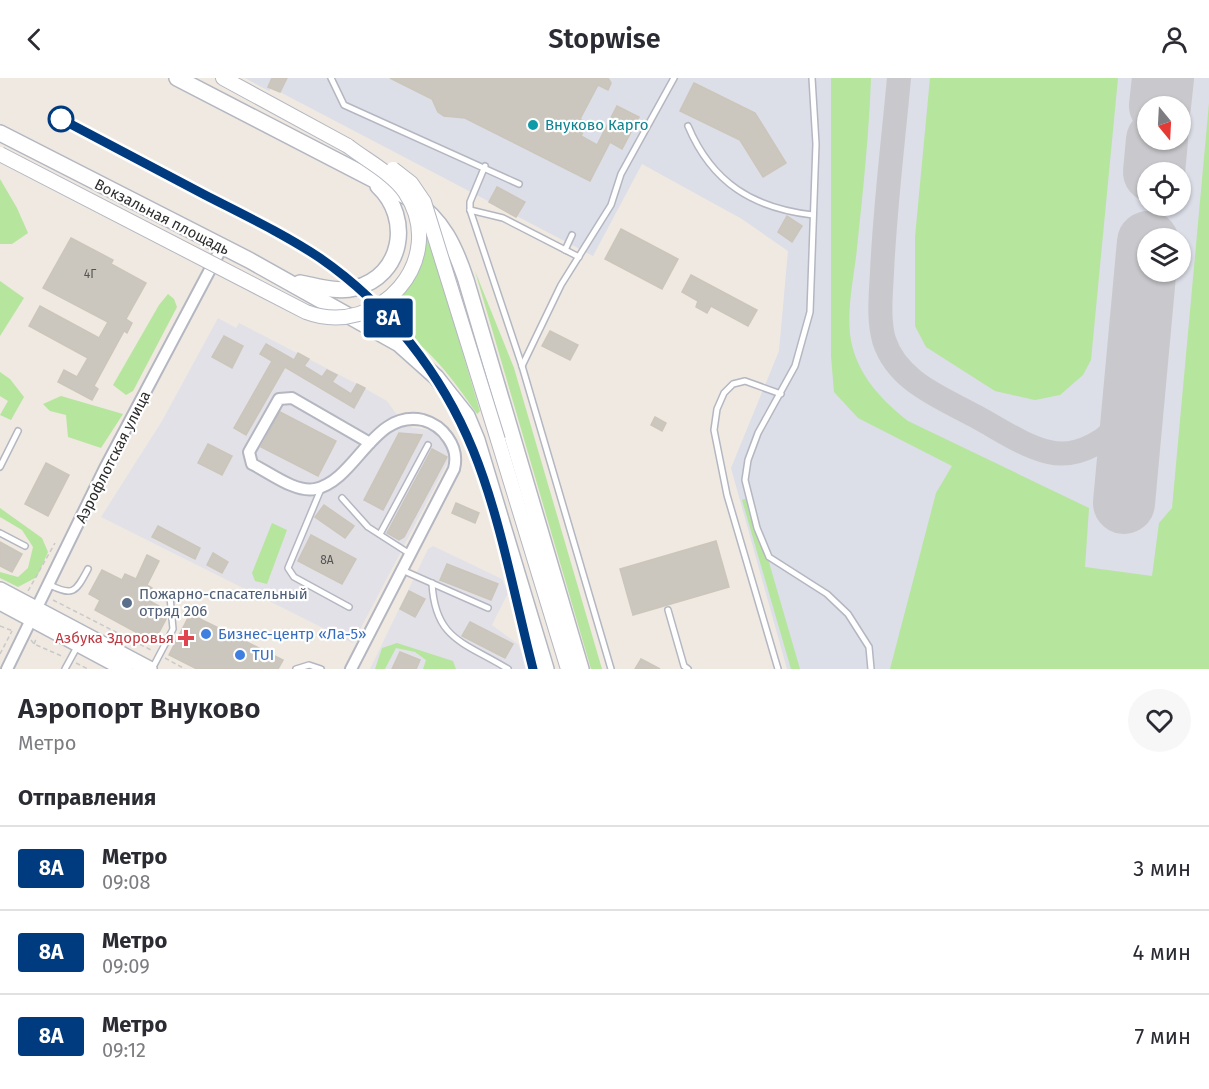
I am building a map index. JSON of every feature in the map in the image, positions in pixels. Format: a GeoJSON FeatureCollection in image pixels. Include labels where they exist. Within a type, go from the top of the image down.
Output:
{"type":"FeatureCollection","features":[{"type":"Feature","properties":{"kind":"main road"},"geometry":{"type":"LineString","coordinates":[[177,78],[425,208],[445,229],[466,280],[581,669]]}},
{"type":"Feature","properties":{"kind":"main road"},"geometry":{"type":"LineString","coordinates":[[188,78],[199,89]]}},
{"type":"Feature","properties":{"kind":"main road","name":"Вокзальная площадь"},"geometry":{"type":"LineString","coordinates":[[0,133],[324,301],[406,349],[436,377],[467,416],[477,440],[546,669]]}},
{"type":"Feature","properties":{"kind":"main road"},"geometry":{"type":"LineString","coordinates":[[288,282],[337,290],[350,289],[373,280],[390,264],[399,240],[396,213],[381,188],[354,169]]}},
{"type":"Feature","properties":{"kind":"main road"},"geometry":{"type":"LineString","coordinates":[[0,590],[78,644],[126,669]]}},
{"type":"Feature","properties":{"kind":"main road"},"geometry":{"type":"LineString","coordinates":[[0,602],[35,615],[151,669]]}},
{"type":"Feature","properties":{"kind":"street"},"geometry":{"type":"LineString","coordinates":[[223,78],[393,169],[411,183],[423,202],[568,669]]}},
{"type":"Feature","properties":{"kind":"street"},"geometry":{"type":"LineString","coordinates":[[0,154],[306,312],[344,318],[369,312],[397,291],[410,272],[418,240],[417,221],[405,191],[348,146]]}},
{"type":"Feature","properties":{"kind":"street","name":"Аэрофлотская улица"},"geometry":{"type":"LineString","coordinates":[[7,669],[50,585],[105,468],[222,247]]}},
{"type":"Feature","properties":{"kind":"street"},"geometry":{"type":"LineString","coordinates":[[351,669],[454,469],[456,461],[454,448],[441,429],[428,422],[414,419],[394,424],[370,442],[334,481],[312,490],[298,488],[252,464],[249,453],[279,399],[292,398],[370,442]]}},
{"type":"Feature","properties":{"kind":"lane"},"geometry":{"type":"LineString","coordinates":[[331,78],[344,105],[484,166],[519,184]]}},
{"type":"Feature","properties":{"kind":"lane"},"geometry":{"type":"LineString","coordinates":[[522,366],[561,285],[611,205],[621,174],[674,78]]}},
{"type":"Feature","properties":{"kind":"lane"},"geometry":{"type":"LineString","coordinates":[[812,78],[816,144],[810,312],[795,366],[758,433],[748,460],[745,480],[765,550],[774,562],[827,594],[848,614],[869,647],[871,669]]}},
{"type":"Feature","properties":{"kind":"lane"},"geometry":{"type":"LineString","coordinates":[[688,126],[712,169],[728,184],[775,208],[813,216]]}},
{"type":"Feature","properties":{"kind":"lane"},"geometry":{"type":"LineString","coordinates":[[484,166],[470,202],[470,210],[522,366],[611,669]]}},
{"type":"Feature","properties":{"kind":"lane"},"geometry":{"type":"LineString","coordinates":[[470,210],[503,218],[579,257]]}},
{"type":"Feature","properties":{"kind":"lane"},"geometry":{"type":"LineString","coordinates":[[565,250],[573,235]]}},
{"type":"Feature","properties":{"kind":"lane"},"geometry":{"type":"LineString","coordinates":[[778,669],[727,495],[714,430],[717,409],[724,393],[733,384],[745,381],[781,394]]}},
{"type":"Feature","properties":{"kind":"lane"},"geometry":{"type":"LineString","coordinates":[[0,467],[18,431]]}},
{"type":"Feature","properties":{"kind":"lane"},"geometry":{"type":"LineString","coordinates":[[380,534],[428,445]]}},
{"type":"Feature","properties":{"kind":"lane"},"geometry":{"type":"LineString","coordinates":[[322,487],[288,568],[294,577],[349,607]]}},
{"type":"Feature","properties":{"kind":"lane"},"geometry":{"type":"LineString","coordinates":[[342,498],[357,517],[410,554]]}},
{"type":"Feature","properties":{"kind":"lane"},"geometry":{"type":"LineString","coordinates":[[0,533],[25,546]]}},
{"type":"Feature","properties":{"kind":"lane"},"geometry":{"type":"LineString","coordinates":[[50,585],[66,592],[72,591],[77,588],[88,569]]}},
{"type":"Feature","properties":{"kind":"lane"},"geometry":{"type":"LineString","coordinates":[[402,570],[488,608]]}},
{"type":"Feature","properties":{"kind":"lane"},"geometry":{"type":"LineString","coordinates":[[432,583],[435,611],[445,631],[508,669]]}},
{"type":"Feature","properties":{"kind":"lane"},"geometry":{"type":"LineString","coordinates":[[151,669],[173,629],[170,597]]}},
{"type":"Feature","properties":{"kind":"lane"},"geometry":{"type":"LineString","coordinates":[[668,610],[684,666],[688,669]]}},
{"type":"Feature","properties":{"kind":"lane"},"geometry":{"type":"LineString","coordinates":[[65,669],[78,644]]}},
{"type":"Feature","properties":{"kind":"lane"},"geometry":{"type":"LineString","coordinates":[[296,669],[309,665],[321,669]]}},
{"type":"Feature","properties":{"kind":"path"},"geometry":{"type":"LineString","coordinates":[[23,593],[32,589],[56,543]]}},
{"type":"Feature","properties":{"kind":"path"},"geometry":{"type":"LineString","coordinates":[[50,598],[185,669]]}},
{"type":"Feature","properties":{"kind":"path"},"geometry":{"type":"LineString","coordinates":[[0,626],[14,632],[0,654]]}},
{"type":"Feature","properties":{"kind":"path"},"geometry":{"type":"LineString","coordinates":[[34,644],[37,638]]}},
{"type":"Feature","properties":{"kind":"path"},"geometry":{"type":"LineString","coordinates":[[31,639],[34,644],[88,669]]}},
{"type":"Feature","properties":{"kind":"shaded area"},"geometry":{"type":"Polygon","coordinates":[[[245,78],[1209,78],[1209,669],[787,669],[731,468],[779,351],[788,251],[742,219],[642,164],[593,256],[271,88],[269,91],[245,78]]]}},
{"type":"Feature","properties":{"kind":"shaded area"},"geometry":{"type":"Polygon","coordinates":[[[218,318],[236,328],[239,323],[357,384],[387,401],[405,426],[433,431],[448,448],[449,460],[353,643],[101,517],[162,421],[218,318]]]}},
{"type":"Feature","properties":{"kind":"shaded area"},"geometry":{"type":"Polygon","coordinates":[[[433,546],[502,579],[508,593],[492,625],[518,644],[528,669],[370,669],[428,549],[433,546]]]}},
{"type":"Feature","properties":{"kind":"green space"},"geometry":{"type":"Polygon","coordinates":[[[831,78],[871,78],[866,163],[849,324],[853,349],[862,371],[882,398],[908,421],[1089,508],[1085,567],[1152,576],[1159,523],[1172,508],[1209,103],[1209,669],[890,669],[936,493],[952,466],[858,418],[834,392],[831,356],[831,78]]]}},
{"type":"Feature","properties":{"kind":"green space"},"geometry":{"type":"Polygon","coordinates":[[[930,78],[1118,78],[1091,360],[1083,375],[1060,395],[1035,400],[995,391],[926,347],[915,326],[915,237],[930,78]]]}},
{"type":"Feature","properties":{"kind":"green space"},"geometry":{"type":"Polygon","coordinates":[[[0,179],[28,233],[12,244],[0,244],[0,179]]]}},
{"type":"Feature","properties":{"kind":"green space"},"geometry":{"type":"Polygon","coordinates":[[[426,238],[429,240],[480,411],[477,414],[433,357],[407,334],[375,318],[396,303],[398,317],[408,317],[409,307],[397,303],[417,273],[426,238]]]}},
{"type":"Feature","properties":{"kind":"green space"},"geometry":{"type":"Polygon","coordinates":[[[475,271],[514,368],[602,669],[591,669],[475,271]]]}},
{"type":"Feature","properties":{"kind":"green space"},"geometry":{"type":"Polygon","coordinates":[[[0,281],[24,298],[0,336],[0,281]]]}},
{"type":"Feature","properties":{"kind":"green space"},"geometry":{"type":"Polygon","coordinates":[[[168,294],[174,299],[177,307],[133,391],[126,395],[113,385],[159,305],[168,294]]]}},
{"type":"Feature","properties":{"kind":"green space"},"geometry":{"type":"Polygon","coordinates":[[[0,372],[10,379],[24,397],[11,420],[0,415],[8,401],[0,396],[0,372]]]}},
{"type":"Feature","properties":{"kind":"green space"},"geometry":{"type":"Polygon","coordinates":[[[61,396],[123,414],[101,448],[68,437],[66,415],[50,411],[43,404],[61,396]]]}},
{"type":"Feature","properties":{"kind":"green space"},"geometry":{"type":"Polygon","coordinates":[[[750,497],[800,669],[791,669],[742,500],[750,497]]]}},
{"type":"Feature","properties":{"kind":"green space"},"geometry":{"type":"Polygon","coordinates":[[[0,508],[42,538],[48,552],[37,577],[18,587],[0,578],[0,572],[18,577],[28,568],[33,547],[22,530],[0,517],[0,508]]]}},
{"type":"Feature","properties":{"kind":"green space"},"geometry":{"type":"Polygon","coordinates":[[[272,523],[287,530],[267,584],[255,581],[252,573],[272,523]]]}},
{"type":"Feature","properties":{"kind":"green space"},"geometry":{"type":"Polygon","coordinates":[[[397,643],[453,661],[456,669],[423,669],[426,660],[415,652],[396,648],[385,669],[375,669],[382,648],[397,643]]]}},
{"type":"Feature","properties":{"kind":"building"},"geometry":{"type":"Polygon","coordinates":[[[272,78],[287,78],[280,92],[268,87],[272,78]]]}},
{"type":"Feature","properties":{"kind":"building","name":"Внуково Карго"},"geometry":{"type":"Polygon","coordinates":[[[390,78],[608,78],[611,83],[608,90],[598,85],[580,119],[588,123],[581,136],[597,145],[617,106],[639,117],[622,149],[610,142],[590,181],[465,118],[444,116],[438,112],[432,99],[390,78]]]}},
{"type":"Feature","properties":{"kind":"building"},"geometry":{"type":"Polygon","coordinates":[[[694,83],[755,113],[786,163],[763,177],[740,140],[680,111],[694,83]]]}},
{"type":"Feature","properties":{"kind":"building"},"geometry":{"type":"Polygon","coordinates":[[[497,187],[525,202],[516,217],[489,202],[497,187]]]}},
{"type":"Feature","properties":{"kind":"building"},"geometry":{"type":"Polygon","coordinates":[[[787,216],[802,226],[792,242],[778,232],[787,216]]]}},
{"type":"Feature","properties":{"kind":"building"},"geometry":{"type":"Polygon","coordinates":[[[621,229],[678,259],[662,289],[605,259],[621,229]]]}},
{"type":"Feature","properties":{"kind":"building"},"geometry":{"type":"Polygon","coordinates":[[[71,238],[113,260],[111,264],[146,283],[126,319],[132,323],[127,333],[124,331],[94,386],[98,389],[92,400],[58,382],[64,370],[77,377],[88,358],[29,326],[40,306],[99,338],[108,322],[43,288],[71,238]]]}},
{"type":"Feature","properties":{"kind":"building"},"geometry":{"type":"Polygon","coordinates":[[[691,275],[757,310],[748,326],[711,306],[707,313],[696,307],[698,301],[682,292],[691,275]]]}},
{"type":"Feature","properties":{"kind":"building"},"geometry":{"type":"Polygon","coordinates":[[[399,306],[409,306],[408,317],[398,317],[399,306]]]}},
{"type":"Feature","properties":{"kind":"building"},"geometry":{"type":"Polygon","coordinates":[[[550,331],[578,345],[570,360],[542,346],[550,331]]]}},
{"type":"Feature","properties":{"kind":"building"},"geometry":{"type":"Polygon","coordinates":[[[224,336],[243,346],[232,368],[212,357],[224,336]]]}},
{"type":"Feature","properties":{"kind":"building"},"geometry":{"type":"Polygon","coordinates":[[[266,344],[294,360],[298,353],[309,359],[304,366],[322,377],[327,370],[337,375],[332,382],[351,394],[357,384],[365,388],[354,408],[285,367],[246,435],[234,428],[272,361],[260,354],[266,344]]]}},
{"type":"Feature","properties":{"kind":"building"},"geometry":{"type":"Polygon","coordinates":[[[280,412],[336,441],[318,476],[261,447],[280,412]]]}},
{"type":"Feature","properties":{"kind":"building"},"geometry":{"type":"Polygon","coordinates":[[[655,417],[666,423],[662,431],[651,425],[655,417]]]}},
{"type":"Feature","properties":{"kind":"building"},"geometry":{"type":"Polygon","coordinates":[[[399,433],[422,435],[383,510],[364,500],[399,433]]]}},
{"type":"Feature","properties":{"kind":"building"},"geometry":{"type":"Polygon","coordinates":[[[208,444],[232,456],[222,475],[198,463],[208,444]]]}},
{"type":"Feature","properties":{"kind":"building"},"geometry":{"type":"Polygon","coordinates":[[[432,449],[447,457],[404,537],[399,540],[387,533],[432,449]]]}},
{"type":"Feature","properties":{"kind":"building"},"geometry":{"type":"Polygon","coordinates":[[[46,463],[69,475],[48,516],[25,504],[46,463]]]}},
{"type":"Feature","properties":{"kind":"building"},"geometry":{"type":"Polygon","coordinates":[[[456,503],[479,513],[475,523],[452,513],[456,503]]]}},
{"type":"Feature","properties":{"kind":"building"},"geometry":{"type":"Polygon","coordinates":[[[324,505],[354,526],[345,538],[315,517],[324,505]]]}},
{"type":"Feature","properties":{"kind":"building"},"geometry":{"type":"Polygon","coordinates":[[[158,526],[200,548],[195,559],[152,537],[158,526]]]}},
{"type":"Feature","properties":{"kind":"building"},"geometry":{"type":"Polygon","coordinates":[[[311,535],[356,559],[342,584],[298,561],[311,535]]]}},
{"type":"Feature","properties":{"kind":"building"},"geometry":{"type":"Polygon","coordinates":[[[716,541],[729,587],[633,615],[620,569],[716,541]]]}},
{"type":"Feature","properties":{"kind":"building"},"geometry":{"type":"Polygon","coordinates":[[[0,542],[22,554],[12,572],[0,566],[0,542]]]}},
{"type":"Feature","properties":{"kind":"building"},"geometry":{"type":"Polygon","coordinates":[[[213,553],[228,562],[222,573],[207,565],[213,553]]]}},
{"type":"Feature","properties":{"kind":"building","name":"Пожарно-спасательный отряд 206"},"geometry":{"type":"Polygon","coordinates":[[[147,555],[159,561],[147,585],[152,588],[146,599],[159,606],[155,614],[166,619],[154,642],[95,610],[100,600],[89,594],[102,570],[122,580],[125,574],[136,579],[147,555]]]}},
{"type":"Feature","properties":{"kind":"building"},"geometry":{"type":"Polygon","coordinates":[[[447,564],[498,584],[491,600],[440,580],[447,564]]]}},
{"type":"Feature","properties":{"kind":"building"},"geometry":{"type":"Polygon","coordinates":[[[409,591],[425,599],[415,617],[400,609],[409,591]]]}},
{"type":"Feature","properties":{"kind":"building","name":"Бизнес-центр «Ла-5»"},"geometry":{"type":"Polygon","coordinates":[[[190,614],[283,660],[278,669],[197,669],[169,655],[190,614]]]}},
{"type":"Feature","properties":{"kind":"building"},"geometry":{"type":"Polygon","coordinates":[[[470,622],[513,644],[505,658],[462,636],[470,622]]]}},
{"type":"Feature","properties":{"kind":"building"},"geometry":{"type":"Polygon","coordinates":[[[400,652],[420,660],[416,669],[392,669],[400,652]]]}},
{"type":"Feature","properties":{"kind":"building"},"geometry":{"type":"Polygon","coordinates":[[[641,659],[660,669],[635,669],[641,659]]]}},
{"type":"Feature","properties":{"kind":"taxiway"},"geometry":{"type":"LineString","coordinates":[[899,78],[885,223],[880,306],[884,340],[899,366],[909,377],[934,394],[1030,446],[1049,452],[1071,453],[1103,439],[1112,432],[1125,414],[1134,389]]}},
{"type":"Feature","properties":{"kind":"runway"},"geometry":{"type":"LineString","coordinates":[[1161,96],[1163,78]]}},
{"type":"Feature","properties":{"kind":"runway"},"geometry":{"type":"LineString","coordinates":[[1155,162],[1156,150]]}},
{"type":"Feature","properties":{"kind":"runway"},"geometry":{"type":"LineString","coordinates":[[1124,503],[1144,282]]}},
{"type":"Feature","properties":{"kind":"metro line","name":"8А"},"geometry":{"type":"LineString","coordinates":[[61,119],[285,237],[321,259],[385,314],[412,345],[436,378],[457,414],[474,451],[487,490],[533,669]]}},
{"type":"Feature","properties":{"kind":"place","name":"Внуково Карго"},"geometry":{"type":"Point","coordinates":[533,125]}},
{"type":"Feature","properties":{"kind":"place","name":"Пожарно-спасательный отряд 206"},"geometry":{"type":"Point","coordinates":[127,603]}},
{"type":"Feature","properties":{"kind":"place","name":"Бизнес-центр «Ла-5»"},"geometry":{"type":"Point","coordinates":[206,634]}},
{"type":"Feature","properties":{"kind":"place","name":"Азбука Здоровья"},"geometry":{"type":"Point","coordinates":[186,638]}},
{"type":"Feature","properties":{"kind":"place","name":"TUI"},"geometry":{"type":"Point","coordinates":[240,655]}}]}
